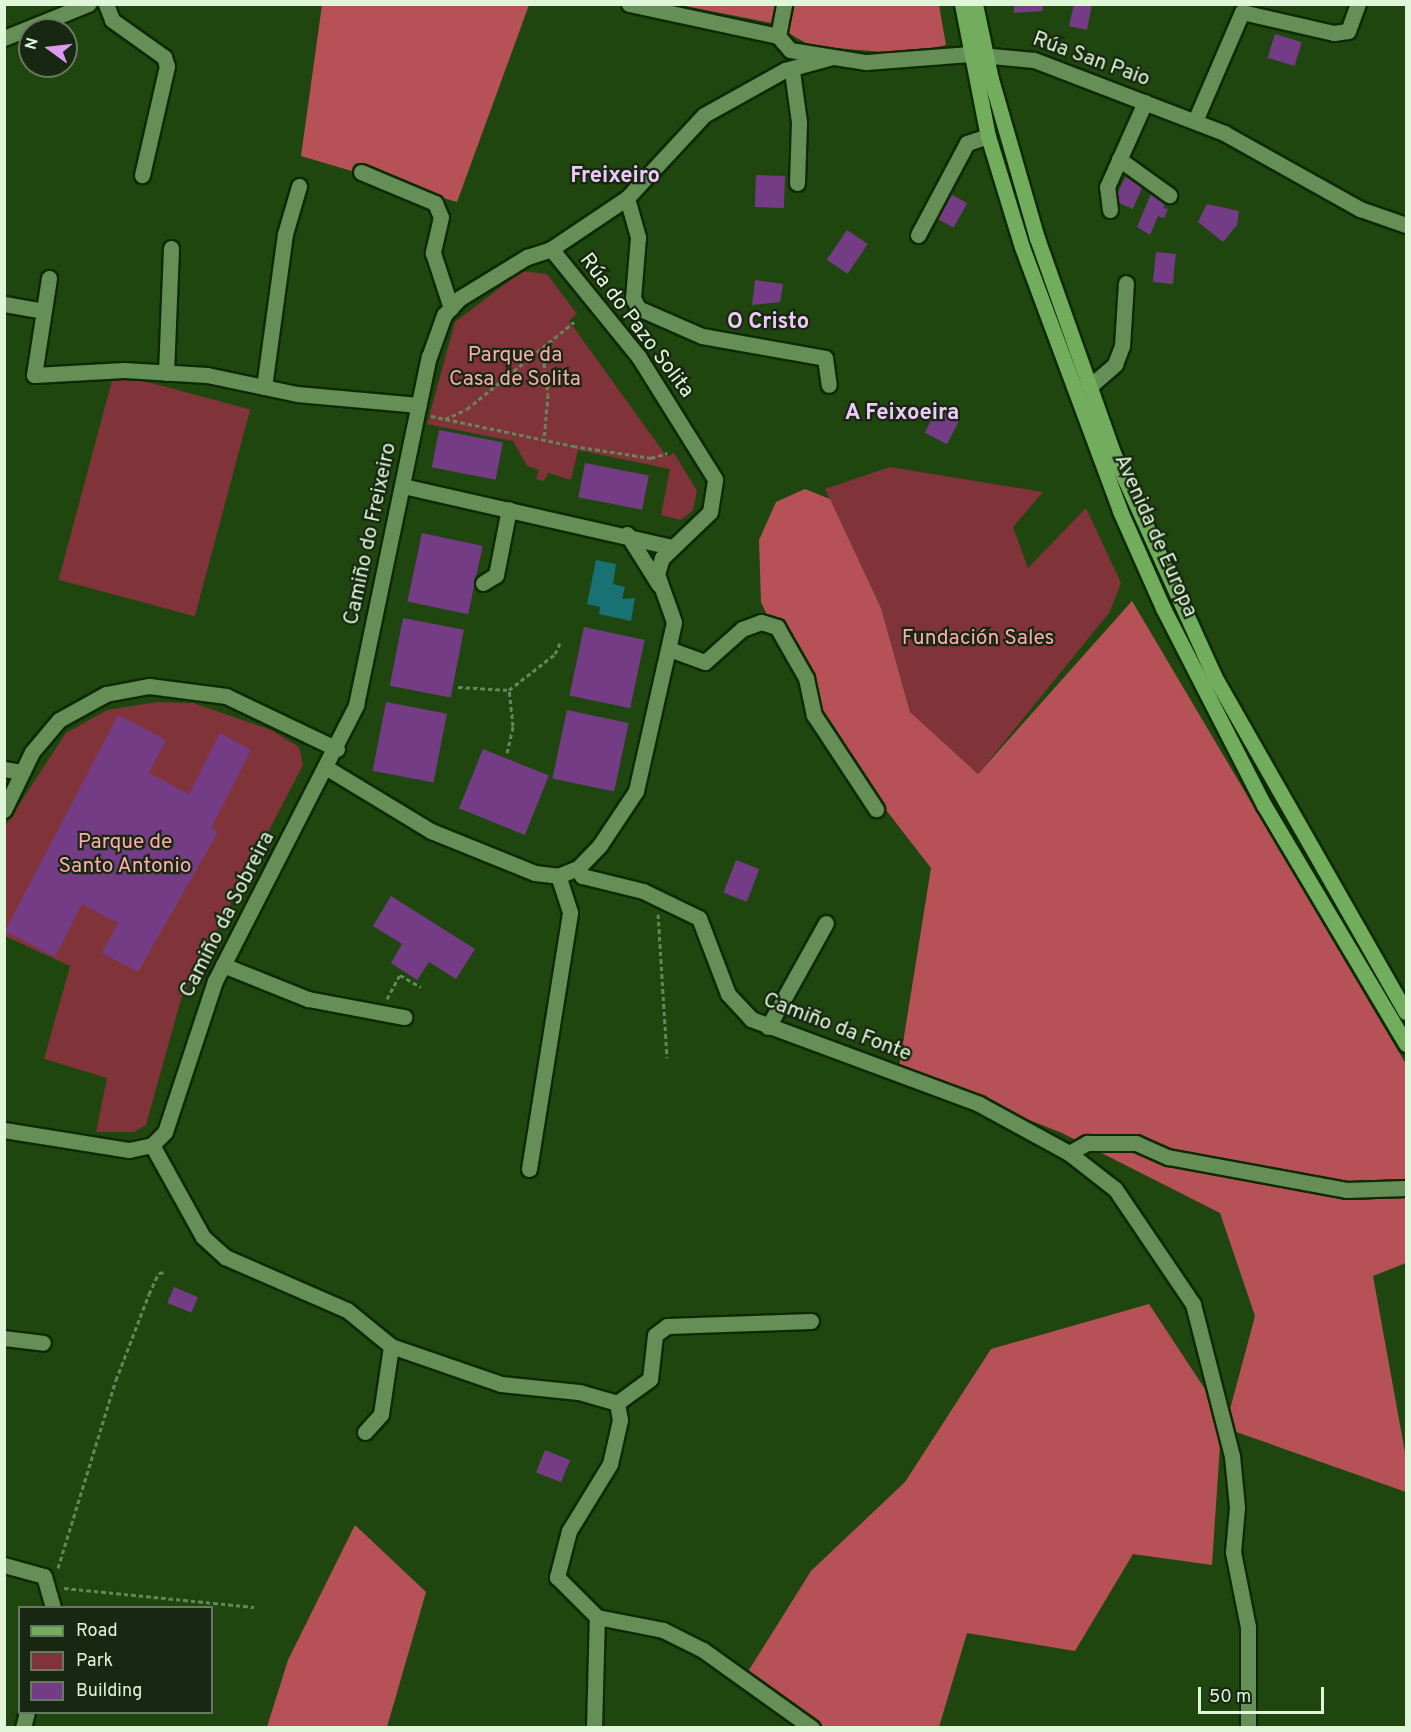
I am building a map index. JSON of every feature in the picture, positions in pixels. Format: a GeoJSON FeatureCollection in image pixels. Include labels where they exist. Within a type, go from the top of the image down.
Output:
{"type":"FeatureCollection","features":[{"type":"Feature","properties":{"kind":"main road","name":"Avenida de Europa"},"geometry":{"type":"LineString","coordinates":[[962,4],[1037,238],[1113,453],[1214,676],[1407,1012]]}},
{"type":"Feature","properties":{"kind":"main road","name":"Avenida de Europa"},"geometry":{"type":"LineString","coordinates":[[975,4],[977,54],[988,136],[1073,396],[1163,608],[1264,805],[1407,1044]]}},
{"type":"Feature","properties":{"kind":"street"},"geometry":{"type":"LineString","coordinates":[[4,38],[88,4]]}},
{"type":"Feature","properties":{"kind":"street"},"geometry":{"type":"LineString","coordinates":[[106,4],[112,20],[164,57],[167,66],[142,175]]}},
{"type":"Feature","properties":{"kind":"street"},"geometry":{"type":"LineString","coordinates":[[629,4],[778,36],[790,50],[788,70],[798,122],[796,183]]}},
{"type":"Feature","properties":{"kind":"street"},"geometry":{"type":"LineString","coordinates":[[778,36],[784,4]]}},
{"type":"Feature","properties":{"kind":"street"},"geometry":{"type":"LineString","coordinates":[[1195,121],[1244,8],[1334,33],[1348,31],[1358,4]]}},
{"type":"Feature","properties":{"kind":"street","name":"Rúa San Paio"},"geometry":{"type":"LineString","coordinates":[[790,50],[896,64],[977,54],[1034,60],[1195,121],[1360,209],[1407,225]]}},
{"type":"Feature","properties":{"kind":"street","name":"Camiño do Freixeiro"},"geometry":{"type":"LineString","coordinates":[[327,768],[356,705],[403,486],[423,410],[434,336],[451,308],[527,257],[552,249],[627,198],[690,125],[788,70],[832,57]]}},
{"type":"Feature","properties":{"kind":"street"},"geometry":{"type":"LineString","coordinates":[[1110,210],[1107,187],[1145,102]]}},
{"type":"Feature","properties":{"kind":"street"},"geometry":{"type":"LineString","coordinates":[[918,235],[967,143],[988,136]]}},
{"type":"Feature","properties":{"kind":"street"},"geometry":{"type":"LineString","coordinates":[[1119,159],[1169,195]]}},
{"type":"Feature","properties":{"kind":"street"},"geometry":{"type":"LineString","coordinates":[[360,172],[435,203],[441,217],[433,253],[451,308]]}},
{"type":"Feature","properties":{"kind":"street"},"geometry":{"type":"LineString","coordinates":[[264,387],[285,234],[299,186]]}},
{"type":"Feature","properties":{"kind":"street"},"geometry":{"type":"LineString","coordinates":[[627,198],[638,237],[633,298],[638,308],[702,336],[825,358],[829,385]]}},
{"type":"Feature","properties":{"kind":"street"},"geometry":{"type":"LineString","coordinates":[[166,372],[171,248]]}},
{"type":"Feature","properties":{"kind":"street","name":"Rúa do Pazo Solita"},"geometry":{"type":"LineString","coordinates":[[552,249],[638,356],[711,469],[716,490],[710,512],[662,558],[659,585]]}},
{"type":"Feature","properties":{"kind":"street"},"geometry":{"type":"LineString","coordinates":[[49,278],[34,375],[166,372],[423,410]]}},
{"type":"Feature","properties":{"kind":"street"},"geometry":{"type":"LineString","coordinates":[[1089,387],[1115,363],[1122,346],[1126,283]]}},
{"type":"Feature","properties":{"kind":"street"},"geometry":{"type":"LineString","coordinates":[[4,304],[43,311]]}},
{"type":"Feature","properties":{"kind":"street"},"geometry":{"type":"LineString","coordinates":[[403,486],[627,534],[672,547]]}},
{"type":"Feature","properties":{"kind":"street"},"geometry":{"type":"LineString","coordinates":[[483,583],[496,575],[509,509]]}},
{"type":"Feature","properties":{"kind":"street"},"geometry":{"type":"LineString","coordinates":[[327,768],[431,831],[535,873],[558,876],[578,868],[636,791],[674,622],[659,585],[627,534]]}},
{"type":"Feature","properties":{"kind":"street"},"geometry":{"type":"LineString","coordinates":[[669,649],[705,662],[742,629],[761,622],[777,627],[806,678],[814,715],[876,809]]}},
{"type":"Feature","properties":{"kind":"street"},"geometry":{"type":"LineString","coordinates":[[4,810],[21,772],[45,734],[74,709],[106,694],[149,686],[226,696],[337,749]]}},
{"type":"Feature","properties":{"kind":"street","name":"Camiño da Sobreira"},"geometry":{"type":"LineString","coordinates":[[152,1144],[172,1114],[202,1012],[223,965],[327,768]]}},
{"type":"Feature","properties":{"kind":"street"},"geometry":{"type":"LineString","coordinates":[[4,769],[21,772]]}},
{"type":"Feature","properties":{"kind":"street","name":"Camiño da Fonte"},"geometry":{"type":"LineString","coordinates":[[578,868],[582,876],[658,897],[699,918],[728,994],[739,1010],[768,1028],[979,1104],[1069,1153],[1115,1190],[1193,1304],[1232,1456],[1237,1506],[1233,1552],[1248,1627],[1248,1728]]}},
{"type":"Feature","properties":{"kind":"street"},"geometry":{"type":"LineString","coordinates":[[529,1169],[570,912],[558,876]]}},
{"type":"Feature","properties":{"kind":"street"},"geometry":{"type":"LineString","coordinates":[[768,1028],[826,923]]}},
{"type":"Feature","properties":{"kind":"street"},"geometry":{"type":"LineString","coordinates":[[223,965],[308,999],[404,1017]]}},
{"type":"Feature","properties":{"kind":"street"},"geometry":{"type":"LineString","coordinates":[[4,1130],[105,1149],[152,1144],[203,1237],[225,1257],[347,1310],[391,1346],[501,1384],[579,1392],[617,1403]]}},
{"type":"Feature","properties":{"kind":"street"},"geometry":{"type":"LineString","coordinates":[[1069,1153],[1087,1143],[1136,1143],[1168,1157],[1346,1190],[1407,1188]]}},
{"type":"Feature","properties":{"kind":"street"},"geometry":{"type":"LineString","coordinates":[[617,1403],[650,1379],[655,1335],[667,1326],[811,1321]]}},
{"type":"Feature","properties":{"kind":"street"},"geometry":{"type":"LineString","coordinates":[[4,1338],[43,1343]]}},
{"type":"Feature","properties":{"kind":"street"},"geometry":{"type":"LineString","coordinates":[[365,1432],[381,1414],[391,1346]]}},
{"type":"Feature","properties":{"kind":"street"},"geometry":{"type":"LineString","coordinates":[[617,1403],[620,1420],[610,1464],[569,1531],[556,1566],[565,1588],[597,1617],[663,1630],[704,1650],[812,1728]]}},
{"type":"Feature","properties":{"kind":"street"},"geometry":{"type":"LineString","coordinates":[[4,1565],[47,1581],[53,1606]]}},
{"type":"Feature","properties":{"kind":"street"},"geometry":{"type":"LineString","coordinates":[[594,1728],[597,1617]]}},
{"type":"Feature","properties":{"kind":"path"},"geometry":{"type":"LineString","coordinates":[[445,419],[467,409],[574,322]]}},
{"type":"Feature","properties":{"kind":"path"},"geometry":{"type":"LineString","coordinates":[[542,348],[548,394],[544,440]]}},
{"type":"Feature","properties":{"kind":"path"},"geometry":{"type":"LineString","coordinates":[[423,410],[445,419],[544,440],[651,458],[667,453]]}},
{"type":"Feature","properties":{"kind":"path"},"geometry":{"type":"LineString","coordinates":[[458,687],[508,690],[555,654],[560,643]]}},
{"type":"Feature","properties":{"kind":"path"},"geometry":{"type":"LineString","coordinates":[[507,753],[513,726],[508,690]]}},
{"type":"Feature","properties":{"kind":"path"},"geometry":{"type":"LineString","coordinates":[[658,897],[667,1058]]}},
{"type":"Feature","properties":{"kind":"path"},"geometry":{"type":"LineString","coordinates":[[380,1012],[400,975],[421,987]]}},
{"type":"Feature","properties":{"kind":"path"},"geometry":{"type":"LineString","coordinates":[[47,1581],[61,1564],[85,1467],[112,1390],[149,1294],[159,1273],[166,1272]]}},
{"type":"Feature","properties":{"kind":"path"},"geometry":{"type":"LineString","coordinates":[[47,1581],[254,1607]]}},
{"type":"Feature","properties":{"kind":"green space","name":"Parque da Casa de Solita"},"geometry":{"type":"Polygon","coordinates":[[[522,271],[547,274],[577,314],[569,321],[667,457],[674,453],[697,491],[693,510],[681,520],[661,515],[670,469],[578,450],[571,480],[548,473],[544,481],[536,479],[539,470],[527,466],[513,441],[427,424],[455,322],[522,271]]]}},
{"type":"Feature","properties":{"kind":"green space"},"geometry":{"type":"Polygon","coordinates":[[[114,373],[250,409],[195,616],[59,580],[114,373]]]}},
{"type":"Feature","properties":{"kind":"green space","name":"Fundación Sales"},"geometry":{"type":"Polygon","coordinates":[[[890,467],[1043,492],[1013,527],[1028,568],[1086,508],[1121,583],[1109,613],[978,774],[910,712],[881,608],[825,489],[890,467]]]}},
{"type":"Feature","properties":{"kind":"green space","name":"Parque de Santo Antonio"},"geometry":{"type":"Polygon","coordinates":[[[157,702],[193,703],[271,730],[299,747],[303,765],[181,999],[146,1125],[134,1132],[96,1132],[107,1078],[44,1059],[70,966],[5,936],[5,826],[66,733],[107,710],[157,702]]]}},
{"type":"Feature","properties":{"kind":"shaded area"},"geometry":{"type":"Polygon","coordinates":[[[322,5],[529,5],[457,202],[301,156],[322,5]]]}},
{"type":"Feature","properties":{"kind":"shaded area"},"geometry":{"type":"Polygon","coordinates":[[[680,5],[939,5],[946,45],[907,54],[811,46],[771,23],[680,5]]]}},
{"type":"Feature","properties":{"kind":"shaded area"},"geometry":{"type":"Polygon","coordinates":[[[805,489],[830,499],[881,608],[910,712],[978,774],[1132,601],[1406,1064],[1406,1263],[1373,1276],[1406,1458],[1406,1492],[1225,1428],[1255,1316],[1220,1213],[1062,1133],[899,1068],[931,868],[817,721],[761,602],[759,540],[776,502],[805,489]]]}},
{"type":"Feature","properties":{"kind":"shaded area"},"geometry":{"type":"Polygon","coordinates":[[[1149,1304],[1222,1415],[1212,1565],[1133,1554],[1075,1651],[967,1633],[939,1727],[815,1727],[744,1678],[811,1571],[905,1482],[991,1349],[1149,1304]]]}},
{"type":"Feature","properties":{"kind":"shaded area"},"geometry":{"type":"Polygon","coordinates":[[[355,1525],[426,1592],[387,1727],[267,1727],[288,1660],[355,1525]]]}},
{"type":"Feature","properties":{"kind":"water"},"geometry":{"type":"Polygon","coordinates":[[[596,560],[616,564],[613,584],[625,587],[622,599],[635,598],[631,621],[599,614],[600,607],[587,604],[596,560]]]}},
{"type":"Feature","properties":{"kind":"building"},"geometry":{"type":"Polygon","coordinates":[[[1014,4],[1042,4],[1043,11],[1014,13],[1014,4]]]}},
{"type":"Feature","properties":{"kind":"building"},"geometry":{"type":"Polygon","coordinates":[[[1074,4],[1092,4],[1087,30],[1069,26],[1074,4]]]}},
{"type":"Feature","properties":{"kind":"building"},"geometry":{"type":"Polygon","coordinates":[[[1275,34],[1302,42],[1294,66],[1268,58],[1275,34]]]}},
{"type":"Feature","properties":{"kind":"building"},"geometry":{"type":"Polygon","coordinates":[[[756,175],[785,176],[784,208],[755,207],[756,175]]]}},
{"type":"Feature","properties":{"kind":"building"},"geometry":{"type":"Polygon","coordinates":[[[1125,177],[1143,185],[1133,209],[1114,201],[1125,177]]]}},
{"type":"Feature","properties":{"kind":"building"},"geometry":{"type":"Polygon","coordinates":[[[1153,189],[1168,196],[1163,208],[1168,209],[1164,218],[1158,216],[1150,235],[1137,227],[1153,189]]]}},
{"type":"Feature","properties":{"kind":"building"},"geometry":{"type":"Polygon","coordinates":[[[947,192],[967,203],[954,228],[933,216],[947,192]]]}},
{"type":"Feature","properties":{"kind":"building"},"geometry":{"type":"Polygon","coordinates":[[[1207,204],[1239,211],[1237,225],[1223,242],[1198,222],[1207,204]]]}},
{"type":"Feature","properties":{"kind":"building"},"geometry":{"type":"Polygon","coordinates":[[[847,230],[868,244],[848,274],[827,260],[847,230]]]}},
{"type":"Feature","properties":{"kind":"building"},"geometry":{"type":"Polygon","coordinates":[[[1156,252],[1176,254],[1173,284],[1153,282],[1156,252]]]}},
{"type":"Feature","properties":{"kind":"building"},"geometry":{"type":"Polygon","coordinates":[[[755,280],[783,284],[780,302],[752,305],[755,280]]]}},
{"type":"Feature","properties":{"kind":"building"},"geometry":{"type":"Polygon","coordinates":[[[938,407],[960,418],[947,444],[925,433],[938,407]]]}},
{"type":"Feature","properties":{"kind":"building"},"geometry":{"type":"Polygon","coordinates":[[[439,430],[503,442],[496,480],[432,467],[439,430]]]}},
{"type":"Feature","properties":{"kind":"building"},"geometry":{"type":"Polygon","coordinates":[[[585,463],[649,475],[642,510],[578,497],[585,463]]]}},
{"type":"Feature","properties":{"kind":"building"},"geometry":{"type":"Polygon","coordinates":[[[422,533],[483,546],[468,614],[407,601],[422,533]]]}},
{"type":"Feature","properties":{"kind":"building"},"geometry":{"type":"Polygon","coordinates":[[[403,618],[464,630],[451,698],[390,686],[403,618]]]}},
{"type":"Feature","properties":{"kind":"building"},"geometry":{"type":"Polygon","coordinates":[[[584,627],[645,640],[630,708],[569,695],[584,627]]]}},
{"type":"Feature","properties":{"kind":"building"},"geometry":{"type":"Polygon","coordinates":[[[386,702],[447,714],[434,783],[373,771],[386,702]]]}},
{"type":"Feature","properties":{"kind":"building"},"geometry":{"type":"Polygon","coordinates":[[[567,710],[629,723],[614,792],[552,778],[567,710]]]}},
{"type":"Feature","properties":{"kind":"building"},"geometry":{"type":"Polygon","coordinates":[[[118,715],[166,740],[149,773],[189,794],[220,733],[251,750],[211,828],[218,832],[138,972],[102,953],[118,923],[82,904],[55,957],[5,931],[118,715]]]}},
{"type":"Feature","properties":{"kind":"building"},"geometry":{"type":"Polygon","coordinates":[[[483,749],[549,776],[525,835],[459,808],[483,749]]]}},
{"type":"Feature","properties":{"kind":"building"},"geometry":{"type":"Polygon","coordinates":[[[736,860],[759,869],[747,902],[723,893],[736,860]]]}},
{"type":"Feature","properties":{"kind":"building"},"geometry":{"type":"Polygon","coordinates":[[[391,896],[475,949],[456,979],[429,962],[417,980],[391,963],[402,944],[373,926],[391,896]]]}},
{"type":"Feature","properties":{"kind":"building"},"geometry":{"type":"Polygon","coordinates":[[[174,1287],[198,1297],[191,1313],[167,1303],[174,1287]]]}},
{"type":"Feature","properties":{"kind":"building"},"geometry":{"type":"Polygon","coordinates":[[[545,1450],[570,1460],[561,1482],[536,1472],[545,1450]]]}},
{"type":"Feature","properties":{"kind":"district","name":"Freixeiro"},"geometry":{"type":"Point","coordinates":[615,177]}},
{"type":"Feature","properties":{"kind":"district","name":"O Cristo"},"geometry":{"type":"Point","coordinates":[768,323]}},
{"type":"Feature","properties":{"kind":"district","name":"A Feixoeira"},"geometry":{"type":"Point","coordinates":[902,414]}}]}
